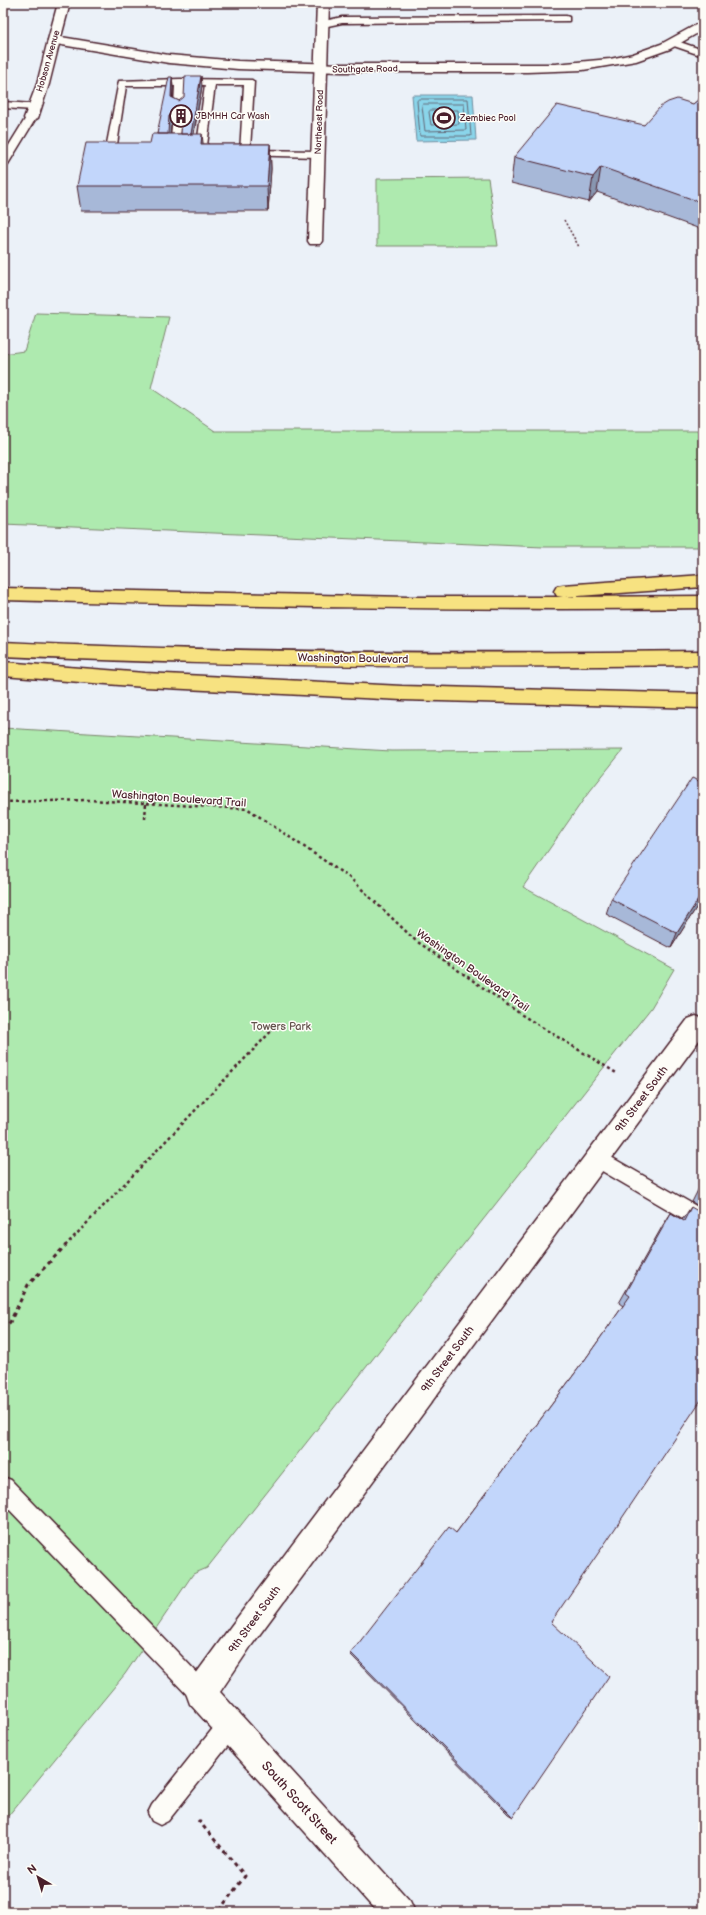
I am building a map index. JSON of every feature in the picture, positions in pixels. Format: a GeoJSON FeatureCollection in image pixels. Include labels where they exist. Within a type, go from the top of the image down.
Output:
{"type":"FeatureCollection","features":[{"type":"Feature","properties":{"kind":"highway"},"geometry":{"type":"LineString","coordinates":[[408,603],[663,583],[703,582]]}},
{"type":"Feature","properties":{"kind":"highway"},"geometry":{"type":"LineString","coordinates":[[3,594],[408,603],[544,604],[703,602]]}},
{"type":"Feature","properties":{"kind":"highway","name":"Washington Boulevard"},"geometry":{"type":"LineString","coordinates":[[3,649],[130,654],[330,658],[703,658]]}},
{"type":"Feature","properties":{"kind":"highway"},"geometry":{"type":"LineString","coordinates":[[3,669],[145,680],[402,693],[703,701]]}},
{"type":"Feature","properties":{"kind":"street","name":"Hobson Avenue"},"geometry":{"type":"LineString","coordinates":[[33,113],[64,3]]}},
{"type":"Feature","properties":{"kind":"street","name":"Northeast Road"},"geometry":{"type":"LineString","coordinates":[[314,241],[323,3]]}},
{"type":"Feature","properties":{"kind":"street","name":"Southgate Road"},"geometry":{"type":"LineString","coordinates":[[54,40],[169,59],[321,69],[546,67],[588,65],[626,59],[658,50],[674,43],[703,25]]}},
{"type":"Feature","properties":{"kind":"street","name":"Southgate Road"},"geometry":{"type":"LineString","coordinates":[[674,43],[703,36]]}},
{"type":"Feature","properties":{"kind":"street","name":"9th Street South"},"geometry":{"type":"LineString","coordinates":[[201,1693],[241,1636],[597,1158],[647,1092],[699,1028]]}},
{"type":"Feature","properties":{"kind":"street","name":"South Scott Street"},"geometry":{"type":"LineString","coordinates":[[201,1693],[399,1912]]}},
{"type":"Feature","properties":{"kind":"lane"},"geometry":{"type":"LineString","coordinates":[[323,24],[342,20],[566,19]]}},
{"type":"Feature","properties":{"kind":"lane"},"geometry":{"type":"LineString","coordinates":[[674,43],[703,53]]}},
{"type":"Feature","properties":{"kind":"lane"},"geometry":{"type":"LineString","coordinates":[[179,107],[180,82]]}},
{"type":"Feature","properties":{"kind":"lane"},"geometry":{"type":"LineString","coordinates":[[161,154],[205,153],[210,82]]}},
{"type":"Feature","properties":{"kind":"lane"},"geometry":{"type":"LineString","coordinates":[[132,154],[110,154],[122,83],[249,82],[241,153],[318,154]]}},
{"type":"Feature","properties":{"kind":"lane"},"geometry":{"type":"LineString","coordinates":[[3,105],[33,113],[3,164]]}},
{"type":"Feature","properties":{"kind":"lane"},"geometry":{"type":"LineString","coordinates":[[175,154],[177,126]]}},
{"type":"Feature","properties":{"kind":"lane"},"geometry":{"type":"LineString","coordinates":[[597,1158],[703,1221]]}},
{"type":"Feature","properties":{"kind":"lane"},"geometry":{"type":"LineString","coordinates":[[3,1488],[201,1693]]}},
{"type":"Feature","properties":{"kind":"lane"},"geometry":{"type":"LineString","coordinates":[[160,1814],[230,1725]]}},
{"type":"Feature","properties":{"kind":"path"},"geometry":{"type":"LineString","coordinates":[[564,220],[579,247]]}},
{"type":"Feature","properties":{"kind":"path","name":"Washington Boulevard Trail"},"geometry":{"type":"LineString","coordinates":[[3,802],[89,800],[248,809],[350,878],[415,940],[522,1015],[647,1092]]}},
{"type":"Feature","properties":{"kind":"path"},"geometry":{"type":"LineString","coordinates":[[145,819],[146,803]]}},
{"type":"Feature","properties":{"kind":"path"},"geometry":{"type":"LineString","coordinates":[[3,1329],[10,1322],[28,1285],[280,1022]]}},
{"type":"Feature","properties":{"kind":"path"},"geometry":{"type":"LineString","coordinates":[[176,1793],[245,1876],[218,1912]]}},
{"type":"Feature","properties":{"kind":"green space"},"geometry":{"type":"Polygon","coordinates":[[[488,178],[498,246],[377,246],[377,179],[488,178]]]}},
{"type":"Feature","properties":{"kind":"green space"},"geometry":{"type":"Polygon","coordinates":[[[36,313],[169,317],[151,388],[215,431],[703,431],[703,547],[543,547],[3,524],[3,354],[24,351],[36,313]]]}},
{"type":"Feature","properties":{"kind":"green space","name":"Towers Park"},"geometry":{"type":"Polygon","coordinates":[[[3,728],[391,751],[623,750],[586,796],[523,887],[674,969],[651,1008],[207,1568],[193,1574],[125,1674],[3,1822],[3,728]]]}},
{"type":"Feature","properties":{"kind":"water","name":"Zembiec Pool"},"geometry":{"type":"Polygon","coordinates":[[[412,95],[473,95],[476,140],[416,141],[412,95]]]}},
{"type":"Feature","properties":{"kind":"building"},"geometry":{"type":"Polygon","coordinates":[[[185,76],[201,76],[191,134],[181,134],[182,116],[175,112],[169,116],[168,134],[157,134],[169,77],[172,77],[171,97],[179,101],[184,97],[185,76]]]}},
{"type":"Feature","properties":{"kind":"building"},"geometry":{"type":"Polygon","coordinates":[[[703,96],[703,203],[601,167],[593,177],[514,157],[557,105],[644,125],[660,107],[668,102],[677,99],[693,104],[703,96]]]}},
{"type":"Feature","properties":{"kind":"building"},"geometry":{"type":"Polygon","coordinates":[[[152,134],[202,134],[201,144],[270,144],[267,186],[77,186],[86,143],[150,143],[152,134]]]}},
{"type":"Feature","properties":{"kind":"building"},"geometry":{"type":"Polygon","coordinates":[[[692,778],[703,783],[703,892],[677,933],[611,899],[692,778]]]}},
{"type":"Feature","properties":{"kind":"building"},"geometry":{"type":"Polygon","coordinates":[[[703,1183],[703,1191],[700,1189],[703,1183]]]}},
{"type":"Feature","properties":{"kind":"building"},"geometry":{"type":"Polygon","coordinates":[[[691,1207],[703,1214],[703,1397],[551,1622],[609,1676],[513,1817],[351,1653],[449,1527],[456,1533],[584,1361],[630,1296],[626,1293],[671,1213],[684,1221],[691,1207]]]}},
{"type":"Feature","properties":{"kind":"place","name":"JBMHH Car Wash"},"geometry":{"type":"Point","coordinates":[181,116]}},
{"type":"Feature","properties":{"kind":"place","name":"Zembiec Pool"},"geometry":{"type":"Point","coordinates":[444,118]}}]}
